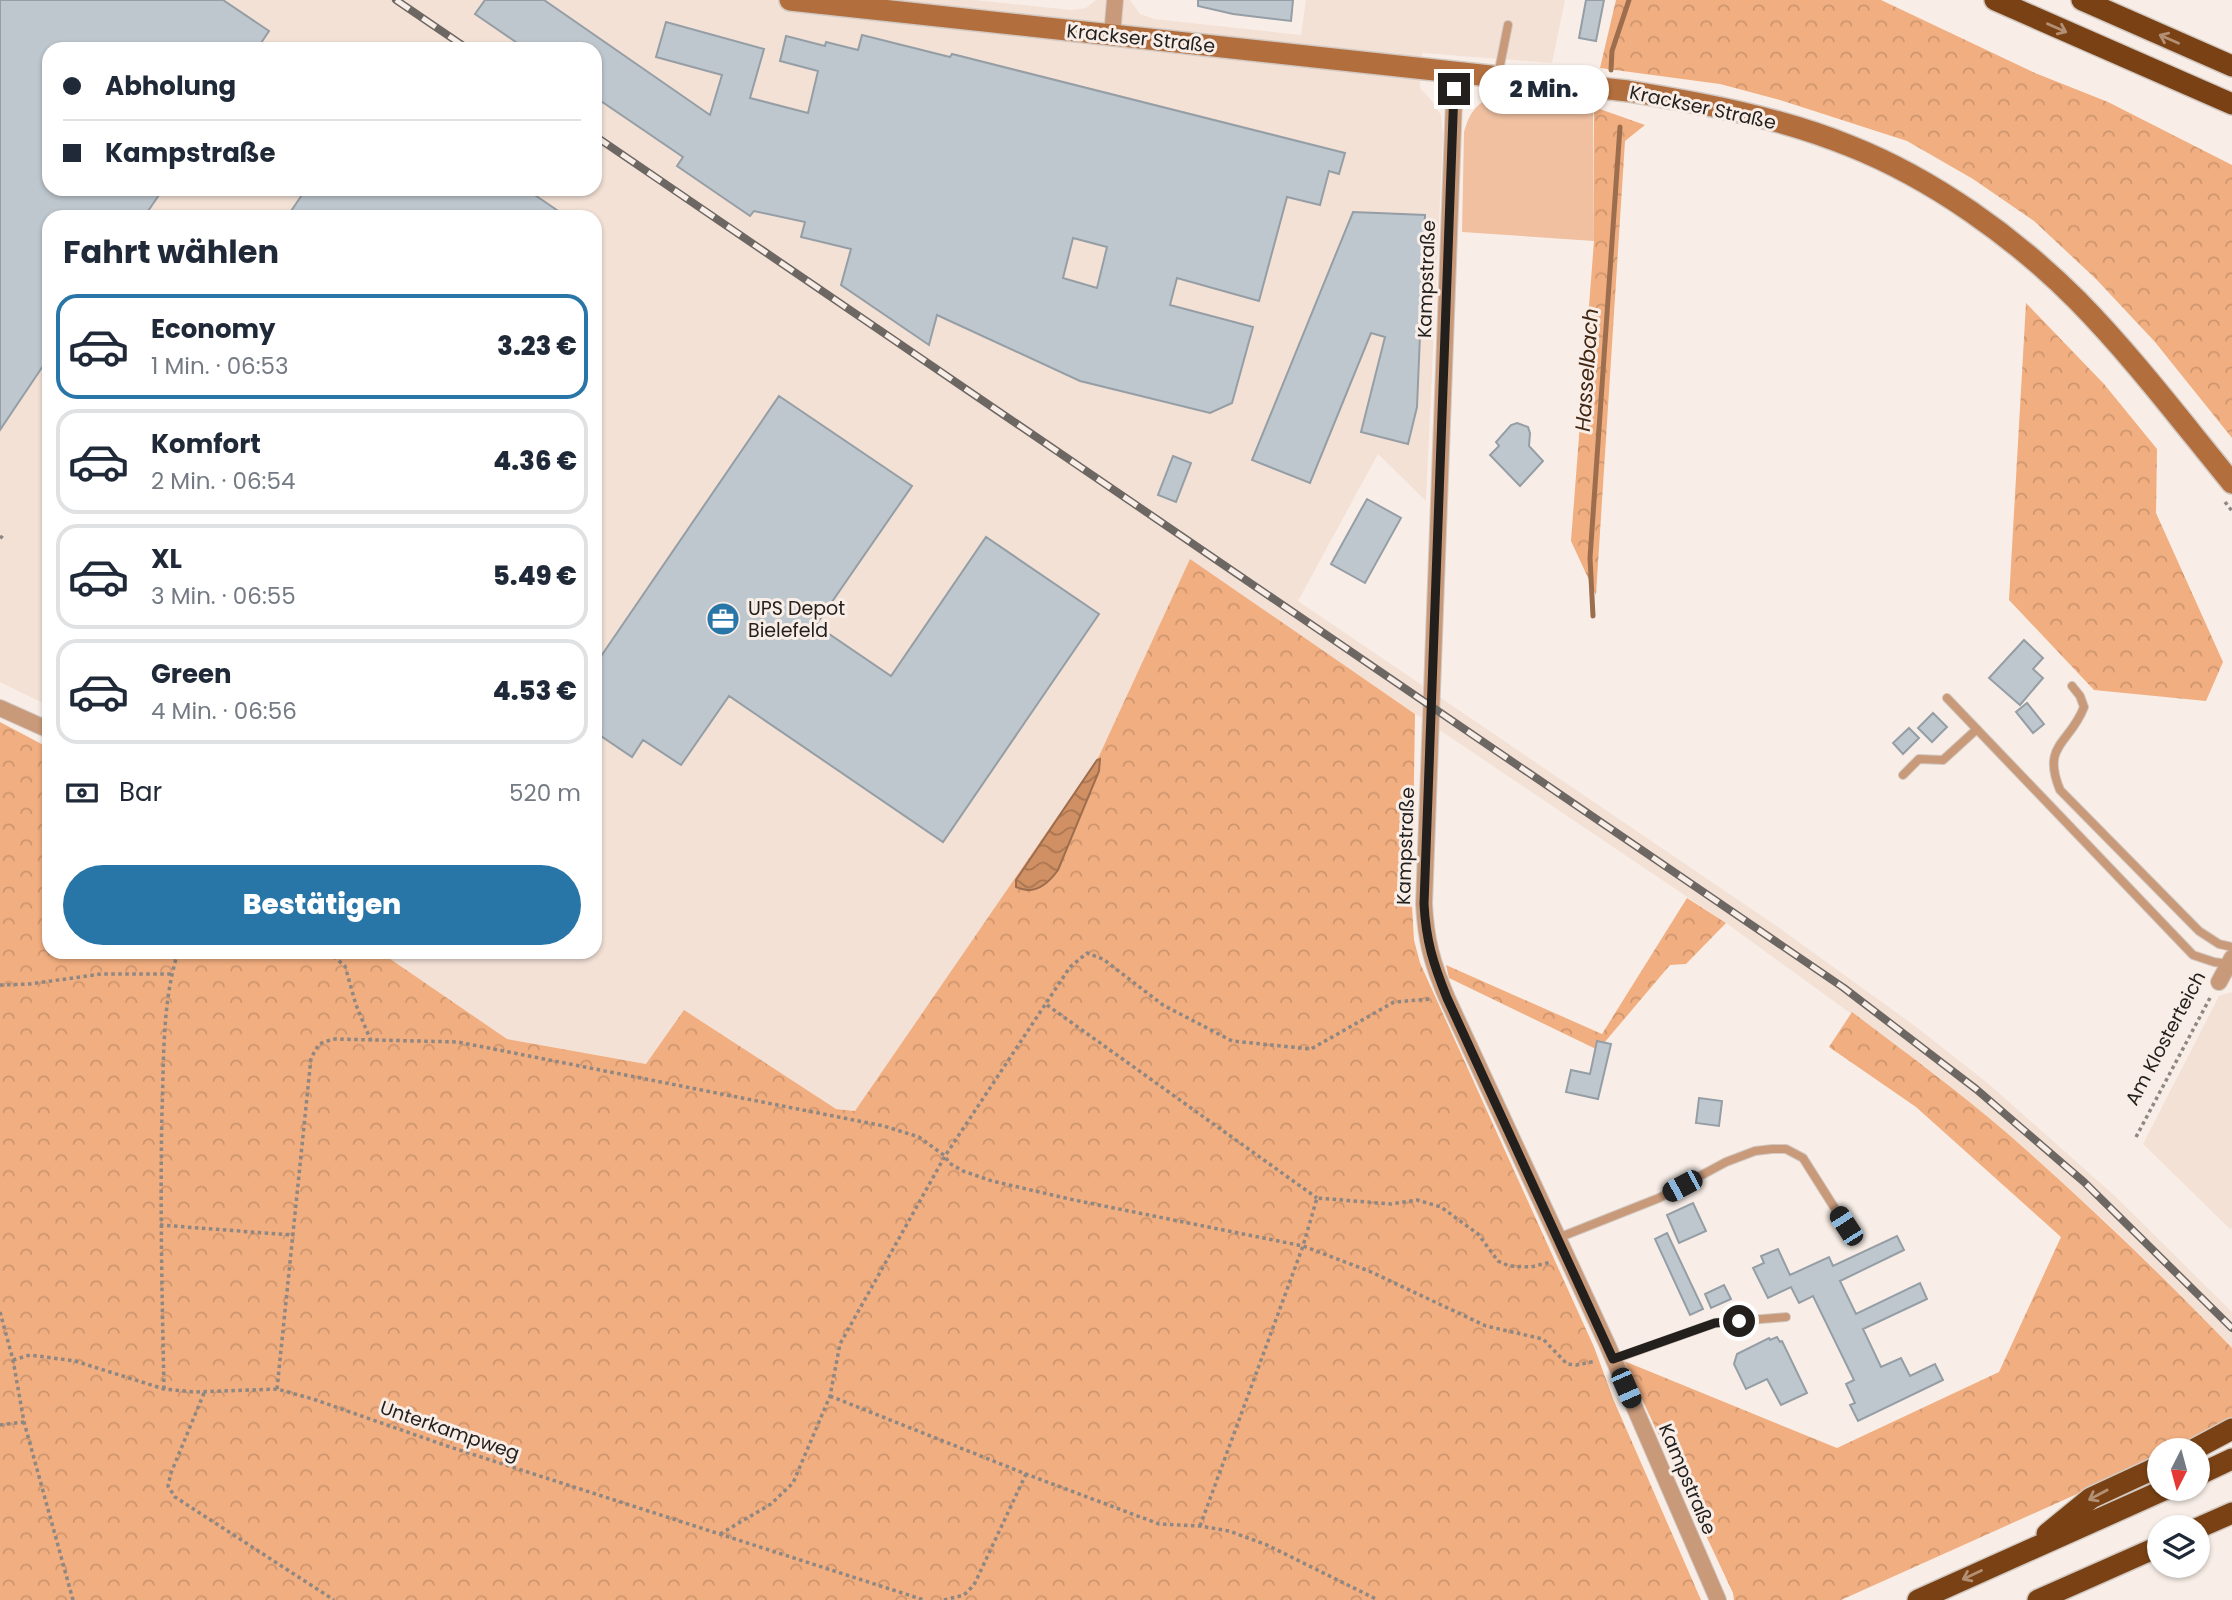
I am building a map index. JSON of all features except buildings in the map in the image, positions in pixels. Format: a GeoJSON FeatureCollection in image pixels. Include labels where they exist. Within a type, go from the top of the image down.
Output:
{"type":"FeatureCollection","features":[{"type":"Feature","properties":{"kind":"highway"},"geometry":{"type":"LineString","coordinates":[[1995,0],[2232,104]]}},
{"type":"Feature","properties":{"kind":"highway"},"geometry":{"type":"LineString","coordinates":[[2081,0],[2232,66]]}},
{"type":"Feature","properties":{"kind":"highway"},"geometry":{"type":"LineString","coordinates":[[2180,83],[2232,115]]}},
{"type":"Feature","properties":{"kind":"highway"},"geometry":{"type":"LineString","coordinates":[[2210,1441],[2232,1429]]}},
{"type":"Feature","properties":{"kind":"highway"},"geometry":{"type":"LineString","coordinates":[[2210,1469],[2232,1459]]}},
{"type":"Feature","properties":{"kind":"highway"},"geometry":{"type":"LineString","coordinates":[[2026,1550],[2091,1498],[2147,1472]]}},
{"type":"Feature","properties":{"kind":"highway"},"geometry":{"type":"LineString","coordinates":[[1918,1600],[2147,1497]]}},
{"type":"Feature","properties":{"kind":"highway"},"geometry":{"type":"LineString","coordinates":[[2210,1523],[2232,1513]]}},
{"type":"Feature","properties":{"kind":"highway"},"geometry":{"type":"LineString","coordinates":[[2038,1600],[2147,1552]]}},
{"type":"Feature","properties":{"kind":"street","name":"Krackser Straße"},"geometry":{"type":"LineString","coordinates":[[790,0],[1628,91],[1695,102],[1794,127],[1850,146],[1948,197],[2037,264],[2076,299],[2115,340],[2227,490]]}},
{"type":"Feature","properties":{"kind":"street"},"geometry":{"type":"LineString","coordinates":[[1112,35],[1115,0]]}},
{"type":"Feature","properties":{"kind":"street","name":"Kampstraße"},"geometry":{"type":"LineString","coordinates":[[1455,74],[1424,904],[1426,938],[1434,968],[1447,998],[1613,1358],[1718,1600]]}},
{"type":"Feature","properties":{"kind":"street"},"geometry":{"type":"LineString","coordinates":[[0,708],[42,727]]}},
{"type":"Feature","properties":{"kind":"street","name":"Am Klosterteich"},"geometry":{"type":"LineString","coordinates":[[2219,982],[2230,961]]}},
{"type":"Feature","properties":{"kind":"lane"},"geometry":{"type":"LineString","coordinates":[[1497,78],[1508,24]]}},
{"type":"Feature","properties":{"kind":"lane"},"geometry":{"type":"LineString","coordinates":[[2072,686],[2084,707],[2080,718],[2060,743],[2053,758],[2052,772],[2060,790],[2199,932],[2218,944],[2232,947]]}},
{"type":"Feature","properties":{"kind":"lane"},"geometry":{"type":"LineString","coordinates":[[1947,698],[2193,955],[2214,962],[2230,961]]}},
{"type":"Feature","properties":{"kind":"lane"},"geometry":{"type":"LineString","coordinates":[[1903,775],[1919,759],[1942,760],[1977,729]]}},
{"type":"Feature","properties":{"kind":"lane"},"geometry":{"type":"LineString","coordinates":[[1558,1238],[1659,1198],[1726,1162],[1755,1151],[1772,1149],[1786,1149],[1803,1158],[1846,1226]]}},
{"type":"Feature","properties":{"kind":"lane"},"geometry":{"type":"LineString","coordinates":[[1613,1358],[1715,1323],[1786,1317]]}},
{"type":"Feature","properties":{"kind":"path"},"geometry":{"type":"LineString","coordinates":[[2227,490],[2231,509]]}},
{"type":"Feature","properties":{"kind":"path"},"geometry":{"type":"LineString","coordinates":[[0,536],[5,540]]}},
{"type":"Feature","properties":{"kind":"path"},"geometry":{"type":"LineString","coordinates":[[720,1534],[771,1504],[793,1483],[830,1396],[840,1344],[945,1156],[1070,967],[1087,953],[1102,959],[1163,1005],[1232,1041],[1311,1049],[1394,1002],[1447,998]]}},
{"type":"Feature","properties":{"kind":"path"},"geometry":{"type":"LineString","coordinates":[[164,1390],[160,1225],[164,1035],[171,974],[176,959]]}},
{"type":"Feature","properties":{"kind":"path"},"geometry":{"type":"LineString","coordinates":[[336,959],[345,966],[356,1005],[371,1041]]}},
{"type":"Feature","properties":{"kind":"path"},"geometry":{"type":"LineString","coordinates":[[0,985],[30,984],[101,974],[171,974]]}},
{"type":"Feature","properties":{"kind":"path","name":"Am Klosterteich"},"geometry":{"type":"LineString","coordinates":[[2136,1137],[2219,982]]}},
{"type":"Feature","properties":{"kind":"path"},"geometry":{"type":"LineString","coordinates":[[1046,1005],[1317,1198],[1391,1204],[1417,1200],[1441,1207],[1478,1234],[1498,1261],[1508,1266],[1531,1267],[1567,1258]]}},
{"type":"Feature","properties":{"kind":"path"},"geometry":{"type":"LineString","coordinates":[[277,1390],[311,1058],[318,1044],[333,1039],[458,1042],[884,1126],[919,1137],[945,1156],[949,1164],[992,1181],[1303,1245],[1369,1271],[1486,1326],[1543,1339],[1567,1364],[1576,1365],[1613,1358]]}},
{"type":"Feature","properties":{"kind":"path"},"geometry":{"type":"LineString","coordinates":[[1200,1526],[1303,1245],[1317,1198]]}},
{"type":"Feature","properties":{"kind":"path"},"geometry":{"type":"LineString","coordinates":[[160,1225],[292,1235]]}},
{"type":"Feature","properties":{"kind":"path"},"geometry":{"type":"LineString","coordinates":[[0,1312],[13,1360],[24,1422],[73,1600]]}},
{"type":"Feature","properties":{"kind":"path","name":"Unterkampweg"},"geometry":{"type":"LineString","coordinates":[[13,1360],[30,1355],[75,1361],[164,1390],[277,1390],[313,1399],[447,1446],[924,1600]]}},
{"type":"Feature","properties":{"kind":"path"},"geometry":{"type":"LineString","coordinates":[[204,1392],[168,1486],[175,1497],[334,1600]]}},
{"type":"Feature","properties":{"kind":"path"},"geometry":{"type":"LineString","coordinates":[[830,1396],[1026,1475],[1159,1524],[1229,1531],[1267,1545],[1378,1600]]}},
{"type":"Feature","properties":{"kind":"path"},"geometry":{"type":"LineString","coordinates":[[0,1425],[24,1422]]}},
{"type":"Feature","properties":{"kind":"path"},"geometry":{"type":"LineString","coordinates":[[944,1600],[964,1595],[974,1585],[1026,1475]]}},
{"type":"Feature","properties":{"kind":"shaded area"},"geometry":{"type":"Polygon","coordinates":[[[0,0],[975,0],[1072,10],[1086,8],[1096,0],[1130,0],[1140,14],[1154,19],[1301,35],[1306,0],[1565,0],[1552,63],[1422,53],[1420,88],[1441,115],[1443,135],[1426,501],[1378,454],[1298,601],[1778,927],[1915,1026],[1990,1085],[2117,1198],[2232,1312],[2232,1348],[2104,1220],[2006,1133],[1930,1071],[1726,923],[1190,560],[1099,756],[856,1111],[837,1109],[646,1064],[507,1039],[390,959],[602,959],[602,210],[42,210],[42,703],[0,682],[0,0]]]}},
{"type":"Feature","properties":{"kind":"shaded area"},"geometry":{"type":"Polygon","coordinates":[[[1492,96],[1593,107],[1594,241],[1462,232],[1464,132],[1473,111],[1492,96]]]}},
{"type":"Feature","properties":{"kind":"shaded area"},"geometry":{"type":"Polygon","coordinates":[[[2232,992],[2230,1229],[2143,1144],[2219,996],[2232,992]]]}},
{"type":"Feature","properties":{"kind":"green space"},"geometry":{"type":"Polygon","coordinates":[[[1616,0],[1881,0],[2035,73],[2108,102],[2232,165],[2232,438],[2155,342],[2096,279],[2034,221],[1973,179],[1907,141],[1780,100],[1720,84],[1600,68],[1616,0]]]}},
{"type":"Feature","properties":{"kind":"green space"},"geometry":{"type":"Polygon","coordinates":[[[1594,107],[1645,125],[1625,141],[1596,595],[1571,541],[1594,241],[1594,107]]]}},
{"type":"Feature","properties":{"kind":"green space"},"geometry":{"type":"Polygon","coordinates":[[[2026,303],[2104,384],[2157,449],[2156,513],[2223,662],[2206,701],[2094,690],[2009,600],[2026,303]]]}},
{"type":"Feature","properties":{"kind":"green space"},"geometry":{"type":"Polygon","coordinates":[[[1190,559],[1415,714],[1412,905],[1414,940],[1420,963],[1594,1347],[1614,1401],[1701,1600],[0,1600],[0,722],[42,744],[42,959],[390,959],[507,1039],[646,1064],[684,1010],[836,1109],[855,1111],[1099,756],[1190,559]]]}},
{"type":"Feature","properties":{"kind":"green space"},"geometry":{"type":"Polygon","coordinates":[[[1687,898],[1726,923],[1686,964],[1670,965],[1598,1050],[1449,978],[1446,965],[1602,1034],[1687,898]]]}},
{"type":"Feature","properties":{"kind":"green space"},"geometry":{"type":"Polygon","coordinates":[[[1852,1012],[1970,1102],[2122,1238],[2232,1348],[2232,1417],[2194,1438],[2147,1438],[2147,1463],[1841,1600],[1734,1600],[1624,1361],[1837,1448],[1999,1372],[2061,1237],[1916,1107],[1829,1047],[1852,1012]]]}},
{"type":"Feature","properties":{"kind":"water"},"geometry":{"type":"Polygon","coordinates":[[[1100,759],[1099,771],[1058,870],[1040,887],[1029,890],[1016,887],[1016,880],[1100,759]]]}},
{"type":"Feature","properties":{"kind":"waterway"},"geometry":{"type":"LineString","coordinates":[[1611,70],[1612,51],[1629,0]]}},
{"type":"Feature","properties":{"kind":"waterway","name":"Hasselbach"},"geometry":{"type":"LineString","coordinates":[[1593,616],[1590,558],[1620,127]]}},
{"type":"Feature","properties":{"kind":"railway"},"geometry":{"type":"LineString","coordinates":[[396,0],[458,42]]}},
{"type":"Feature","properties":{"kind":"railway"},"geometry":{"type":"LineString","coordinates":[[602,141],[1844,988],[1976,1089],[2084,1182],[2232,1328]]}},
{"type":"Feature","properties":{"kind":"place","name":"UPS Depot Bielefeld"},"geometry":{"type":"Point","coordinates":[723,619]}},
{"type":"Feature","properties":{"kind":"route"},"geometry":{"type":"LineString","coordinates":[[1454,89],[1424,904],[1426,938],[1434,968],[1447,998],[1613,1359],[1715,1323],[1739,1321]]}}]}
